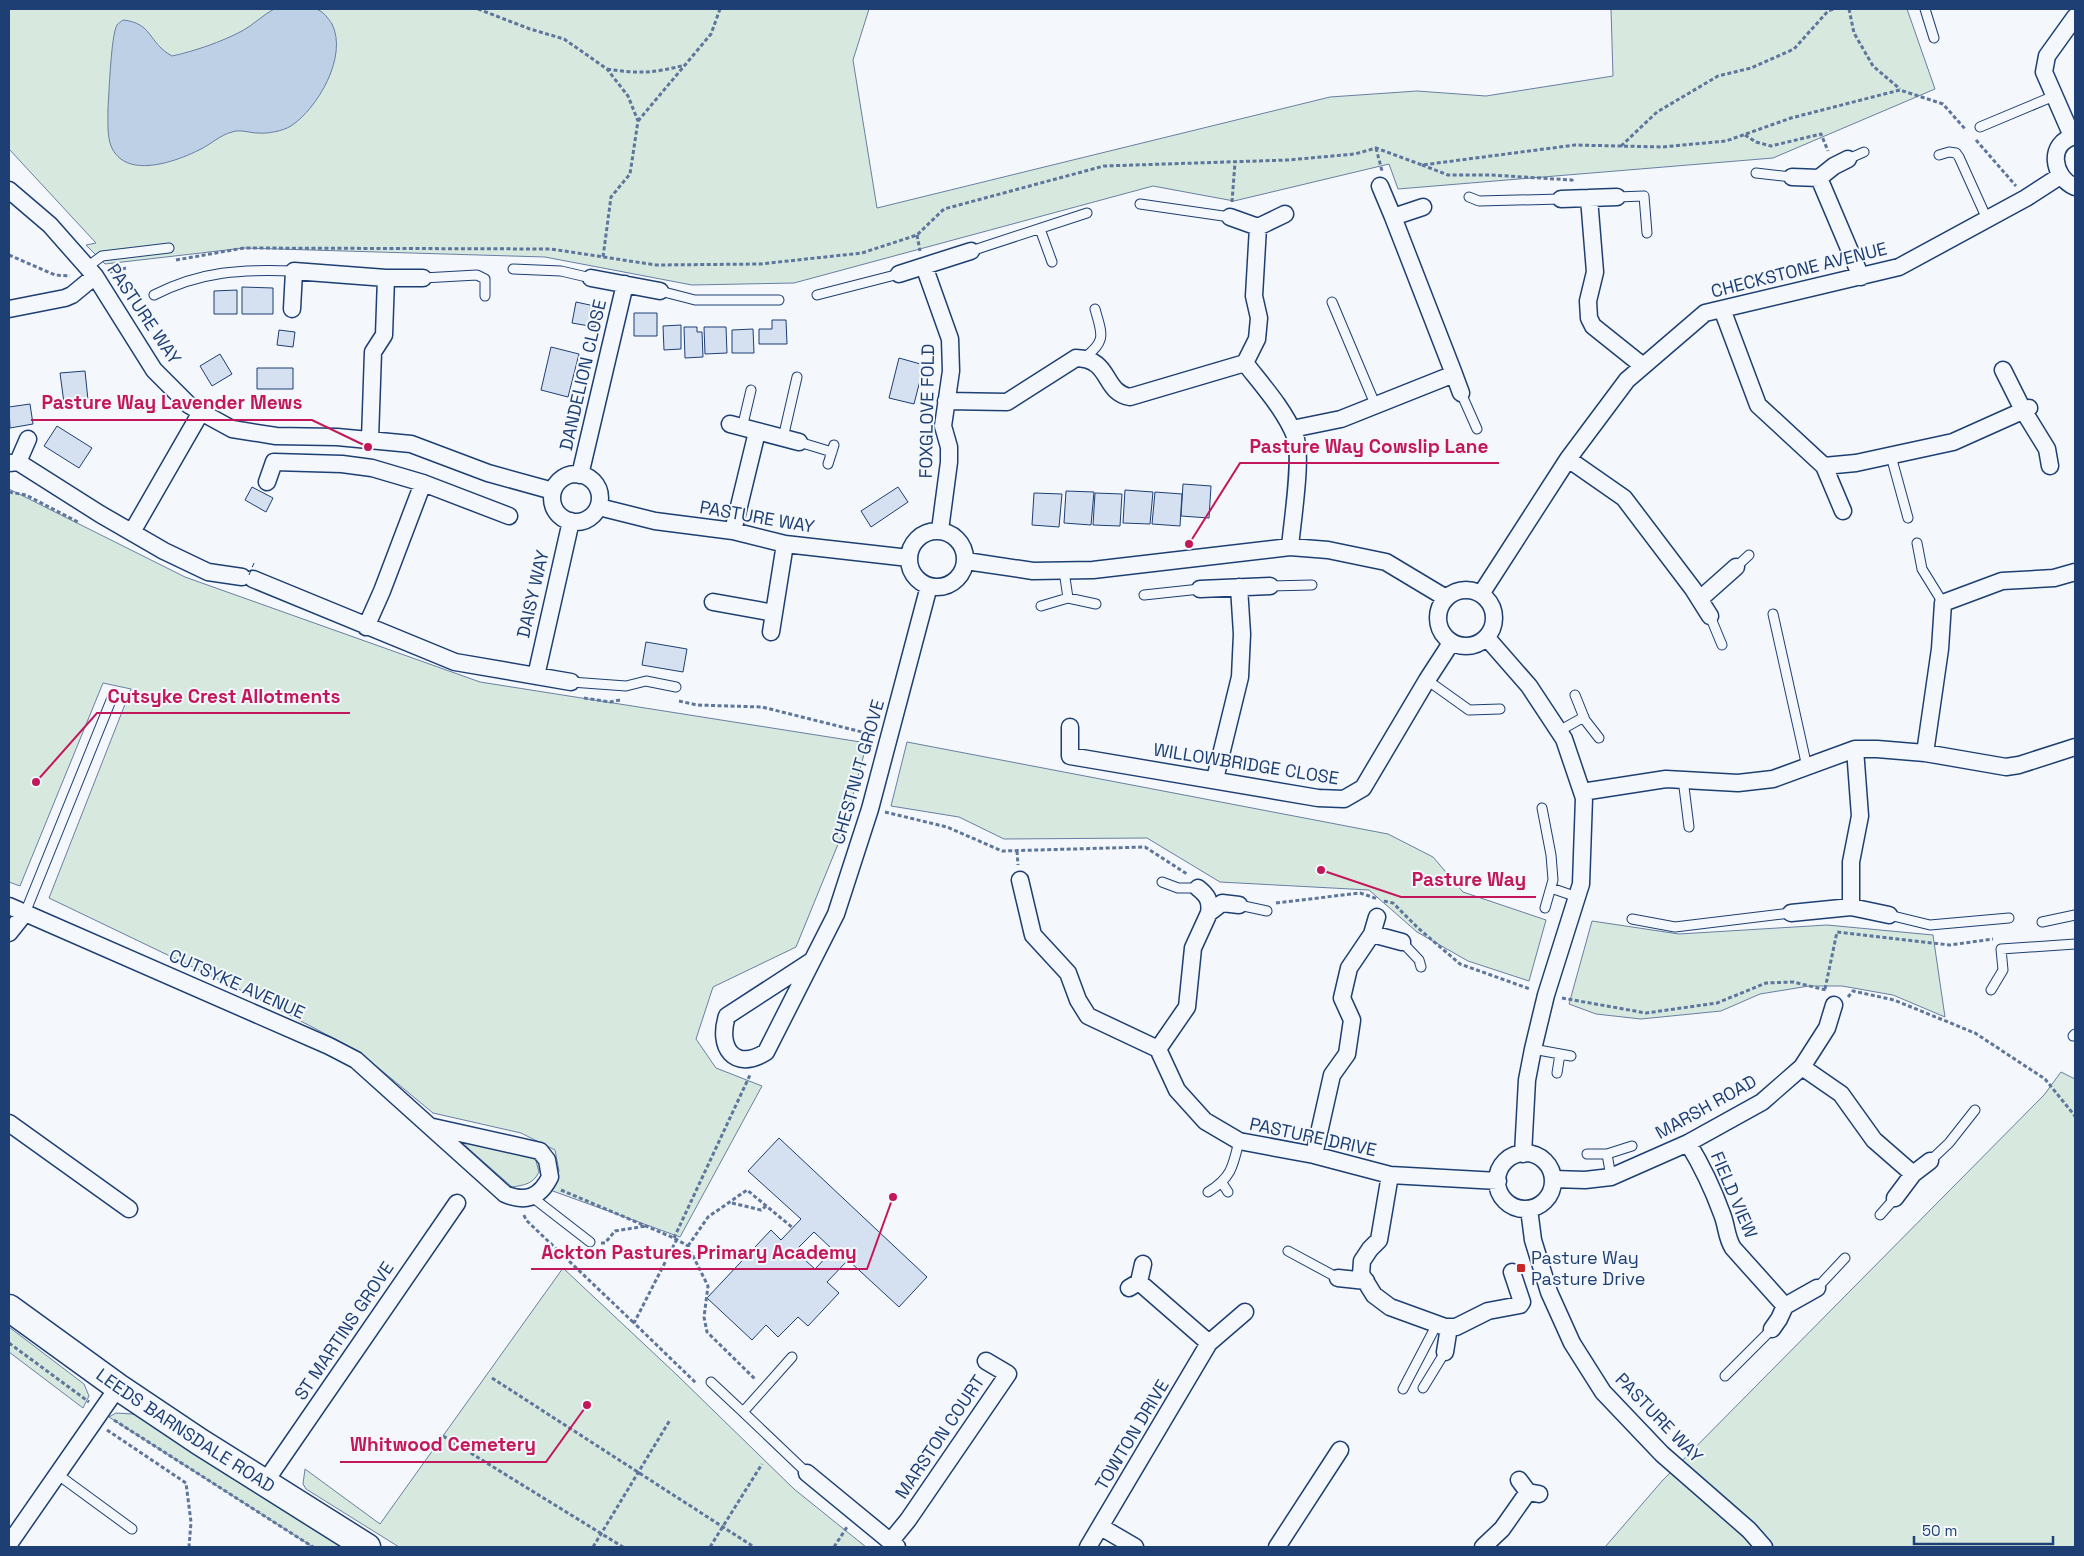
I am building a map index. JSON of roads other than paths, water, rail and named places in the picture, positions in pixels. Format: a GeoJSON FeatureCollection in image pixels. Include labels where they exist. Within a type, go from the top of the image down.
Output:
{"type":"FeatureCollection","features":[{"type":"Feature","properties":{"kind":"main road","name":"LEEDS BARNSDALE ROAD"},"geometry":{"type":"LineString","coordinates":[[9,1308],[118,1387],[200,1442],[367,1547]]}},
{"type":"Feature","properties":{"kind":"street"},"geometry":{"type":"LineString","coordinates":[[2075,17],[2047,56],[2044,72],[2074,136],[2065,141],[2059,148],[2056,157],[2056,168],[2066,183],[2075,187]]}},
{"type":"Feature","properties":{"kind":"street"},"geometry":{"type":"LineString","coordinates":[[1792,177],[1819,178],[1841,162]]}},
{"type":"Feature","properties":{"kind":"street","name":"CHECKSTONE AVENUE"},"geometry":{"type":"LineString","coordinates":[[1481,594],[1568,459],[1627,380],[1705,313],[1899,267],[2026,198],[2060,176]]}},
{"type":"Feature","properties":{"kind":"street"},"geometry":{"type":"LineString","coordinates":[[1819,178],[1861,276]]}},
{"type":"Feature","properties":{"kind":"street"},"geometry":{"type":"LineString","coordinates":[[1380,186],[1461,392]]}},
{"type":"Feature","properties":{"kind":"street","name":"PASTURE WAY"},"geometry":{"type":"LineString","coordinates":[[9,190],[50,225],[91,272],[154,370],[189,405],[201,412],[232,429],[249,432],[276,436],[370,439],[411,444],[488,473],[554,491]]}},
{"type":"Feature","properties":{"kind":"street"},"geometry":{"type":"LineString","coordinates":[[1561,199],[1617,197]]}},
{"type":"Feature","properties":{"kind":"street"},"geometry":{"type":"LineString","coordinates":[[1586,198],[1595,272],[1588,301],[1589,318],[1593,326],[1643,366]]}},
{"type":"Feature","properties":{"kind":"street"},"geometry":{"type":"LineString","coordinates":[[1393,218],[1423,207]]}},
{"type":"Feature","properties":{"kind":"street"},"geometry":{"type":"LineString","coordinates":[[1230,217],[1258,227],[1285,214]]}},
{"type":"Feature","properties":{"kind":"street"},"geometry":{"type":"LineString","coordinates":[[946,401],[1007,402],[1076,358],[1084,358],[1100,366],[1113,388],[1122,395],[1130,397],[1245,363],[1257,338],[1259,318],[1254,296],[1258,227]]}},
{"type":"Feature","properties":{"kind":"street"},"geometry":{"type":"LineString","coordinates":[[899,274],[971,252]]}},
{"type":"Feature","properties":{"kind":"street","name":"FOXGLOVE FOLD"},"geometry":{"type":"LineString","coordinates":[[924,266],[950,339],[951,371],[943,426],[949,448],[949,462],[940,530]]}},
{"type":"Feature","properties":{"kind":"street"},"geometry":{"type":"LineString","coordinates":[[292,309],[294,271],[386,278],[423,278]]}},
{"type":"Feature","properties":{"kind":"street"},"geometry":{"type":"LineString","coordinates":[[9,309],[72,295],[91,272]]}},
{"type":"Feature","properties":{"kind":"street"},"geometry":{"type":"LineString","coordinates":[[370,439],[373,352],[384,335],[386,278]]}},
{"type":"Feature","properties":{"kind":"street","name":"DANDELION CLOSE"},"geometry":{"type":"LineString","coordinates":[[591,278],[660,291]]}},
{"type":"Feature","properties":{"kind":"street","name":"DANDELION CLOSE"},"geometry":{"type":"LineString","coordinates":[[580,475],[625,284]]}},
{"type":"Feature","properties":{"kind":"street"},"geometry":{"type":"LineString","coordinates":[[1722,309],[1758,406],[1824,466],[1843,511]]}},
{"type":"Feature","properties":{"kind":"street"},"geometry":{"type":"LineString","coordinates":[[1245,363],[1269,394],[1296,437],[1298,462],[1290,547]]}},
{"type":"Feature","properties":{"kind":"street"},"geometry":{"type":"LineString","coordinates":[[2003,370],[2047,449],[2050,466]]}},
{"type":"Feature","properties":{"kind":"street"},"geometry":{"type":"LineString","coordinates":[[1292,429],[1341,419],[1454,374]]}},
{"type":"Feature","properties":{"kind":"street"},"geometry":{"type":"LineString","coordinates":[[1824,466],[1856,463],[1953,442],[2026,409]]}},
{"type":"Feature","properties":{"kind":"street"},"geometry":{"type":"LineString","coordinates":[[132,532],[201,412]]}},
{"type":"Feature","properties":{"kind":"street"},"geometry":{"type":"LineString","coordinates":[[733,531],[743,428],[791,440]]}},
{"type":"Feature","properties":{"kind":"street"},"geometry":{"type":"LineString","coordinates":[[28,439],[13,462],[164,551],[208,572],[247,578],[455,662],[503,672],[571,682]]}},
{"type":"Feature","properties":{"kind":"street"},"geometry":{"type":"LineString","coordinates":[[1568,459],[1624,498],[1700,599],[1710,616]]}},
{"type":"Feature","properties":{"kind":"street"},"geometry":{"type":"LineString","coordinates":[[267,482],[274,462],[306,462],[372,468],[423,483],[509,516]]}},
{"type":"Feature","properties":{"kind":"street"},"geometry":{"type":"LineString","coordinates":[[580,475],[593,482],[598,488],[600,496],[599,507],[594,514],[584,521],[564,519],[554,507],[554,491],[560,481],[567,476],[580,475]]}},
{"type":"Feature","properties":{"kind":"street"},"geometry":{"type":"LineString","coordinates":[[366,627],[382,591],[423,483]]}},
{"type":"Feature","properties":{"kind":"street","name":"PASTURE WAY"},"geometry":{"type":"LineString","coordinates":[[599,507],[655,521],[733,531],[785,544],[909,558]]}},
{"type":"Feature","properties":{"kind":"street","name":"DAISY WAY"},"geometry":{"type":"LineString","coordinates":[[536,676],[570,521]]}},
{"type":"Feature","properties":{"kind":"street"},"geometry":{"type":"LineString","coordinates":[[940,530],[956,536],[962,544],[966,561],[964,569],[955,581],[946,586],[929,586],[913,576],[909,558],[914,542],[921,535],[930,531],[940,530]]}},
{"type":"Feature","properties":{"kind":"street"},"geometry":{"type":"LineString","coordinates":[[770,632],[785,544]]}},
{"type":"Feature","properties":{"kind":"street"},"geometry":{"type":"LineString","coordinates":[[966,561],[1033,571],[1094,570],[1290,547],[1328,550],[1386,562],[1446,598]]}},
{"type":"Feature","properties":{"kind":"street"},"geometry":{"type":"LineString","coordinates":[[1700,599],[1736,567]]}},
{"type":"Feature","properties":{"kind":"street"},"geometry":{"type":"LineString","coordinates":[[1925,753],[1940,649],[1943,603],[2002,581],[2054,578],[2075,572]]}},
{"type":"Feature","properties":{"kind":"street","name":"CHESTNUT GROVE"},"geometry":{"type":"LineString","coordinates":[[810,962],[727,1016],[723,1027],[727,1050],[733,1056],[739,1059],[759,1057],[766,1052],[836,914],[870,809],[929,586]]}},
{"type":"Feature","properties":{"kind":"street"},"geometry":{"type":"LineString","coordinates":[[1200,589],[1270,586]]}},
{"type":"Feature","properties":{"kind":"street"},"geometry":{"type":"LineString","coordinates":[[1215,779],[1240,677],[1242,634],[1240,587]]}},
{"type":"Feature","properties":{"kind":"street"},"geometry":{"type":"LineString","coordinates":[[1462,590],[1472,590],[1481,594],[1492,606],[1495,614],[1492,631],[1487,638],[1481,643],[1466,647],[1451,643],[1440,630],[1438,622],[1438,613],[1446,598],[1462,590]]}},
{"type":"Feature","properties":{"kind":"street"},"geometry":{"type":"LineString","coordinates":[[713,602],[774,613]]}},
{"type":"Feature","properties":{"kind":"street"},"geometry":{"type":"LineString","coordinates":[[1487,638],[1529,686],[1564,739],[1584,798],[1581,884],[1546,995],[1533,1049],[1527,1080],[1523,1154]]}},
{"type":"Feature","properties":{"kind":"street","name":"WILLOWBRIDGE CLOSE"},"geometry":{"type":"LineString","coordinates":[[1070,727],[1070,756],[1215,779],[1318,798],[1344,799],[1363,788],[1451,643]]}},
{"type":"Feature","properties":{"kind":"street"},"geometry":{"type":"LineString","coordinates":[[1582,792],[1651,780],[1683,779],[1738,782],[1773,779],[1855,749],[1877,748],[1925,753],[2006,767],[2019,765],[2075,747]]}},
{"type":"Feature","properties":{"kind":"street"},"geometry":{"type":"LineString","coordinates":[[1850,907],[1851,862],[1860,816],[1855,749]]}},
{"type":"Feature","properties":{"kind":"street"},"geometry":{"type":"LineString","coordinates":[[1020,880],[1034,935],[1068,973],[1078,1000],[1088,1016],[1158,1049],[1187,1007],[1193,948],[1209,913],[1210,902],[1198,888]]}},
{"type":"Feature","properties":{"kind":"street"},"geometry":{"type":"LineString","coordinates":[[1209,913],[1222,903],[1239,906]]}},
{"type":"Feature","properties":{"kind":"street","name":"CUTSYKE AVENUE"},"geometry":{"type":"LineString","coordinates":[[9,906],[356,1060],[433,1127],[505,1194],[524,1198],[541,1191],[547,1184],[550,1177],[549,1169],[547,1160],[540,1151],[433,1127]]}},
{"type":"Feature","properties":{"kind":"street"},"geometry":{"type":"LineString","coordinates":[[1791,913],[1850,907],[1889,915]]}},
{"type":"Feature","properties":{"kind":"street"},"geometry":{"type":"LineString","coordinates":[[9,933],[24,912]]}},
{"type":"Feature","properties":{"kind":"street"},"geometry":{"type":"LineString","coordinates":[[1314,1155],[1332,1075],[1347,1054],[1352,1020],[1342,998],[1349,968],[1372,934],[1377,917]]}},
{"type":"Feature","properties":{"kind":"street"},"geometry":{"type":"LineString","coordinates":[[1372,934],[1402,942]]}},
{"type":"Feature","properties":{"kind":"street","name":"MARSH ROAD"},"geometry":{"type":"LineString","coordinates":[[1553,1179],[1586,1180],[1611,1177],[1688,1143],[1762,1102],[1802,1067],[1827,1028],[1836,1000]]}},
{"type":"Feature","properties":{"kind":"street","name":"PASTURE DRIVE"},"geometry":{"type":"LineString","coordinates":[[1158,1049],[1177,1090],[1205,1120],[1239,1142],[1314,1155],[1390,1175],[1498,1181]]}},
{"type":"Feature","properties":{"kind":"street"},"geometry":{"type":"LineString","coordinates":[[1802,1067],[1841,1094],[1874,1140],[1913,1174]]}},
{"type":"Feature","properties":{"kind":"street"},"geometry":{"type":"LineString","coordinates":[[9,1123],[129,1209]]}},
{"type":"Feature","properties":{"kind":"street","name":"FIELD VIEW"},"geometry":{"type":"LineString","coordinates":[[1688,1143],[1705,1171],[1723,1217],[1728,1240],[1732,1248],[1785,1306]]}},
{"type":"Feature","properties":{"kind":"street"},"geometry":{"type":"LineString","coordinates":[[1523,1154],[1532,1154],[1542,1159],[1550,1169],[1553,1179],[1552,1191],[1547,1200],[1530,1209],[1515,1207],[1506,1201],[1500,1192],[1498,1181],[1500,1171],[1505,1163],[1512,1157],[1523,1154]]}},
{"type":"Feature","properties":{"kind":"street"},"geometry":{"type":"LineString","coordinates":[[1895,1198],[1913,1174],[1930,1161]]}},
{"type":"Feature","properties":{"kind":"street"},"geometry":{"type":"LineString","coordinates":[[1390,1175],[1379,1240],[1362,1261],[1361,1274],[1374,1294],[1390,1307],[1443,1326],[1456,1327],[1488,1311],[1520,1305],[1522,1302],[1512,1272]]}},
{"type":"Feature","properties":{"kind":"street","name":"ST MARTINS GROVE"},"geometry":{"type":"LineString","coordinates":[[265,1482],[456,1203]]}},
{"type":"Feature","properties":{"kind":"street","name":"PASTURE WAY"},"geometry":{"type":"LineString","coordinates":[[1530,1209],[1533,1240],[1549,1292],[1572,1343],[1604,1392],[1662,1454],[1749,1530],[1764,1547]]}},
{"type":"Feature","properties":{"kind":"street"},"geometry":{"type":"LineString","coordinates":[[1143,1264],[1134,1285],[1209,1343]]}},
{"type":"Feature","properties":{"kind":"street"},"geometry":{"type":"LineString","coordinates":[[1338,1278],[1366,1281]]}},
{"type":"Feature","properties":{"kind":"street"},"geometry":{"type":"LineString","coordinates":[[1772,1330],[1785,1306],[1816,1288]]}},
{"type":"Feature","properties":{"kind":"street","name":"TOWTON DRIVE"},"geometry":{"type":"LineString","coordinates":[[1088,1547],[1209,1343],[1246,1312]]}},
{"type":"Feature","properties":{"kind":"street"},"geometry":{"type":"LineString","coordinates":[[1443,1326],[1445,1352]]}},
{"type":"Feature","properties":{"kind":"street","name":"MARSTON COURT"},"geometry":{"type":"LineString","coordinates":[[893,1545],[908,1520],[1008,1374],[986,1361]]}},
{"type":"Feature","properties":{"kind":"street"},"geometry":{"type":"LineString","coordinates":[[9,1544],[118,1387]]}},
{"type":"Feature","properties":{"kind":"street"},"geometry":{"type":"LineString","coordinates":[[1277,1547],[1342,1448]]}},
{"type":"Feature","properties":{"kind":"street"},"geometry":{"type":"LineString","coordinates":[[807,1473],[893,1545]]}},
{"type":"Feature","properties":{"kind":"street"},"geometry":{"type":"LineString","coordinates":[[1483,1547],[1502,1529],[1529,1489]]}},
{"type":"Feature","properties":{"kind":"street"},"geometry":{"type":"LineString","coordinates":[[1101,1527],[1134,1547]]}},
{"type":"Feature","properties":{"kind":"lane"},"geometry":{"type":"LineString","coordinates":[[1925,9],[1934,38]]}},
{"type":"Feature","properties":{"kind":"lane"},"geometry":{"type":"LineString","coordinates":[[1980,127],[2054,96]]}},
{"type":"Feature","properties":{"kind":"lane"},"geometry":{"type":"LineString","coordinates":[[1841,162],[1864,152]]}},
{"type":"Feature","properties":{"kind":"lane"},"geometry":{"type":"LineString","coordinates":[[1939,155],[1949,152],[1956,153],[1959,157],[1986,219]]}},
{"type":"Feature","properties":{"kind":"lane"},"geometry":{"type":"LineString","coordinates":[[1756,173],[1792,177]]}},
{"type":"Feature","properties":{"kind":"lane"},"geometry":{"type":"LineString","coordinates":[[1617,197],[1644,196],[1647,233]]}},
{"type":"Feature","properties":{"kind":"lane"},"geometry":{"type":"LineString","coordinates":[[1469,197],[1479,201],[1561,199]]}},
{"type":"Feature","properties":{"kind":"lane"},"geometry":{"type":"LineString","coordinates":[[1140,204],[1230,217]]}},
{"type":"Feature","properties":{"kind":"lane"},"geometry":{"type":"LineString","coordinates":[[971,252],[1087,213]]}},
{"type":"Feature","properties":{"kind":"lane"},"geometry":{"type":"LineString","coordinates":[[1040,229],[1052,262]]}},
{"type":"Feature","properties":{"kind":"lane"},"geometry":{"type":"LineString","coordinates":[[91,272],[102,256],[169,248]]}},
{"type":"Feature","properties":{"kind":"lane"},"geometry":{"type":"LineString","coordinates":[[513,269],[561,271],[591,278]]}},
{"type":"Feature","properties":{"kind":"lane"},"geometry":{"type":"LineString","coordinates":[[154,295],[177,284],[229,271],[294,271]]}},
{"type":"Feature","properties":{"kind":"lane"},"geometry":{"type":"LineString","coordinates":[[423,278],[477,274],[485,279],[485,296]]}},
{"type":"Feature","properties":{"kind":"lane"},"geometry":{"type":"LineString","coordinates":[[817,295],[899,274]]}},
{"type":"Feature","properties":{"kind":"lane"},"geometry":{"type":"LineString","coordinates":[[660,291],[695,300],[780,300]]}},
{"type":"Feature","properties":{"kind":"lane"},"geometry":{"type":"LineString","coordinates":[[1332,302],[1375,404]]}},
{"type":"Feature","properties":{"kind":"lane"},"geometry":{"type":"LineString","coordinates":[[1084,358],[1096,350],[1102,333],[1094,309]]}},
{"type":"Feature","properties":{"kind":"lane"},"geometry":{"type":"LineString","coordinates":[[797,377],[791,440],[833,448],[828,464]]}},
{"type":"Feature","properties":{"kind":"lane"},"geometry":{"type":"LineString","coordinates":[[743,428],[751,390]]}},
{"type":"Feature","properties":{"kind":"lane"},"geometry":{"type":"LineString","coordinates":[[1461,392],[1477,428]]}},
{"type":"Feature","properties":{"kind":"lane"},"geometry":{"type":"LineString","coordinates":[[1891,456],[1908,518]]}},
{"type":"Feature","properties":{"kind":"lane"},"geometry":{"type":"LineString","coordinates":[[1917,543],[1922,569],[1943,603]]}},
{"type":"Feature","properties":{"kind":"lane"},"geometry":{"type":"LineString","coordinates":[[1736,567],[1749,555]]}},
{"type":"Feature","properties":{"kind":"lane"},"geometry":{"type":"LineString","coordinates":[[1064,571],[1068,598]]}},
{"type":"Feature","properties":{"kind":"lane"},"geometry":{"type":"LineString","coordinates":[[1270,586],[1312,585]]}},
{"type":"Feature","properties":{"kind":"lane"},"geometry":{"type":"LineString","coordinates":[[1144,595],[1200,589]]}},
{"type":"Feature","properties":{"kind":"lane"},"geometry":{"type":"LineString","coordinates":[[1041,606],[1068,598],[1096,604]]}},
{"type":"Feature","properties":{"kind":"lane"},"geometry":{"type":"LineString","coordinates":[[1772,614],[1807,767]]}},
{"type":"Feature","properties":{"kind":"lane"},"geometry":{"type":"LineString","coordinates":[[1710,616],[1722,645]]}},
{"type":"Feature","properties":{"kind":"lane"},"geometry":{"type":"LineString","coordinates":[[1427,680],[1469,710],[1500,709]]}},
{"type":"Feature","properties":{"kind":"lane"},"geometry":{"type":"LineString","coordinates":[[571,682],[626,686],[646,681],[676,687]]}},
{"type":"Feature","properties":{"kind":"lane"},"geometry":{"type":"LineString","coordinates":[[24,912],[114,693]]}},
{"type":"Feature","properties":{"kind":"lane"},"geometry":{"type":"LineString","coordinates":[[1575,695],[1584,717],[1599,738]]}},
{"type":"Feature","properties":{"kind":"lane"},"geometry":{"type":"LineString","coordinates":[[1559,731],[1584,717]]}},
{"type":"Feature","properties":{"kind":"lane"},"geometry":{"type":"LineString","coordinates":[[1683,779],[1689,827]]}},
{"type":"Feature","properties":{"kind":"lane"},"geometry":{"type":"LineString","coordinates":[[1542,808],[1551,855],[1553,880],[1545,908]]}},
{"type":"Feature","properties":{"kind":"lane"},"geometry":{"type":"LineString","coordinates":[[1162,882],[1178,888],[1198,888]]}},
{"type":"Feature","properties":{"kind":"lane"},"geometry":{"type":"LineString","coordinates":[[1551,888],[1577,897]]}},
{"type":"Feature","properties":{"kind":"lane"},"geometry":{"type":"LineString","coordinates":[[1239,906],[1267,912]]}},
{"type":"Feature","properties":{"kind":"lane"},"geometry":{"type":"LineString","coordinates":[[1632,919],[1675,927],[1791,913]]}},
{"type":"Feature","properties":{"kind":"lane"},"geometry":{"type":"LineString","coordinates":[[1889,915],[1930,925],[2009,918]]}},
{"type":"Feature","properties":{"kind":"lane"},"geometry":{"type":"LineString","coordinates":[[2042,922],[2075,915]]}},
{"type":"Feature","properties":{"kind":"lane"},"geometry":{"type":"LineString","coordinates":[[1402,942],[1419,960],[1421,967]]}},
{"type":"Feature","properties":{"kind":"lane"},"geometry":{"type":"LineString","coordinates":[[1991,990],[2003,970],[2001,949],[2075,944]]}},
{"type":"Feature","properties":{"kind":"lane"},"geometry":{"type":"LineString","coordinates":[[1533,1049],[1571,1056]]}},
{"type":"Feature","properties":{"kind":"lane"},"geometry":{"type":"LineString","coordinates":[[1557,1073],[1560,1054]]}},
{"type":"Feature","properties":{"kind":"lane"},"geometry":{"type":"LineString","coordinates":[[1930,1161],[1949,1143],[1975,1110]]}},
{"type":"Feature","properties":{"kind":"lane"},"geometry":{"type":"LineString","coordinates":[[1208,1192],[1222,1183],[1231,1168],[1239,1142]]}},
{"type":"Feature","properties":{"kind":"lane"},"geometry":{"type":"LineString","coordinates":[[1587,1154],[1607,1154],[1632,1146]]}},
{"type":"Feature","properties":{"kind":"lane"},"geometry":{"type":"LineString","coordinates":[[1607,1154],[1611,1177]]}},
{"type":"Feature","properties":{"kind":"lane"},"geometry":{"type":"LineString","coordinates":[[1222,1183],[1228,1192]]}},
{"type":"Feature","properties":{"kind":"lane"},"geometry":{"type":"LineString","coordinates":[[524,1198],[590,1242]]}},
{"type":"Feature","properties":{"kind":"lane"},"geometry":{"type":"LineString","coordinates":[[1880,1215],[1895,1198]]}},
{"type":"Feature","properties":{"kind":"lane"},"geometry":{"type":"LineString","coordinates":[[1288,1251],[1338,1278]]}},
{"type":"Feature","properties":{"kind":"lane"},"geometry":{"type":"LineString","coordinates":[[1816,1288],[1845,1258]]}},
{"type":"Feature","properties":{"kind":"lane"},"geometry":{"type":"LineString","coordinates":[[1403,1389],[1443,1326]]}},
{"type":"Feature","properties":{"kind":"lane"},"geometry":{"type":"LineString","coordinates":[[1725,1376],[1772,1330]]}},
{"type":"Feature","properties":{"kind":"lane"},"geometry":{"type":"LineString","coordinates":[[1423,1388],[1445,1352]]}},
{"type":"Feature","properties":{"kind":"lane"},"geometry":{"type":"LineString","coordinates":[[743,1412],[792,1357]]}},
{"type":"Feature","properties":{"kind":"lane"},"geometry":{"type":"LineString","coordinates":[[711,1382],[807,1473]]}},
{"type":"Feature","properties":{"kind":"lane"},"geometry":{"type":"LineString","coordinates":[[57,1474],[132,1528]]}},
{"type":"Feature","properties":{"kind":"water"},"geometry":{"type":"Polygon","coordinates":[[[312,8],[319,10],[332,24],[336,37],[336,51],[328,80],[311,107],[301,118],[291,126],[275,132],[235,131],[228,133],[189,155],[164,163],[139,165],[127,163],[118,156],[110,142],[108,108],[112,52],[118,24],[123,20],[140,25],[164,51],[172,56],[208,46],[234,35],[246,29],[274,9],[312,8]]]}},
{"type":"Feature","properties":{"kind":"place","name":"Pasture Way Lavender Mews"},"geometry":{"type":"Point","coordinates":[368,447]}},
{"type":"Feature","properties":{"kind":"place","name":"Pasture Way Cowslip Lane"},"geometry":{"type":"Point","coordinates":[1189,544]}},
{"type":"Feature","properties":{"kind":"place","name":"Cutsyke Crest Allotments"},"geometry":{"type":"Point","coordinates":[36,782]}},
{"type":"Feature","properties":{"kind":"place","name":"Pasture Way"},"geometry":{"type":"Point","coordinates":[1321,870]}},
{"type":"Feature","properties":{"kind":"place","name":"Ackton Pastures Primary Academy"},"geometry":{"type":"Point","coordinates":[893,1197]}},
{"type":"Feature","properties":{"kind":"place","name":"Pasture Way Pasture Drive"},"geometry":{"type":"Point","coordinates":[1521,1268]}},
{"type":"Feature","properties":{"kind":"place","name":"Whitwood Cemetery"},"geometry":{"type":"Point","coordinates":[587,1405]}}]}
